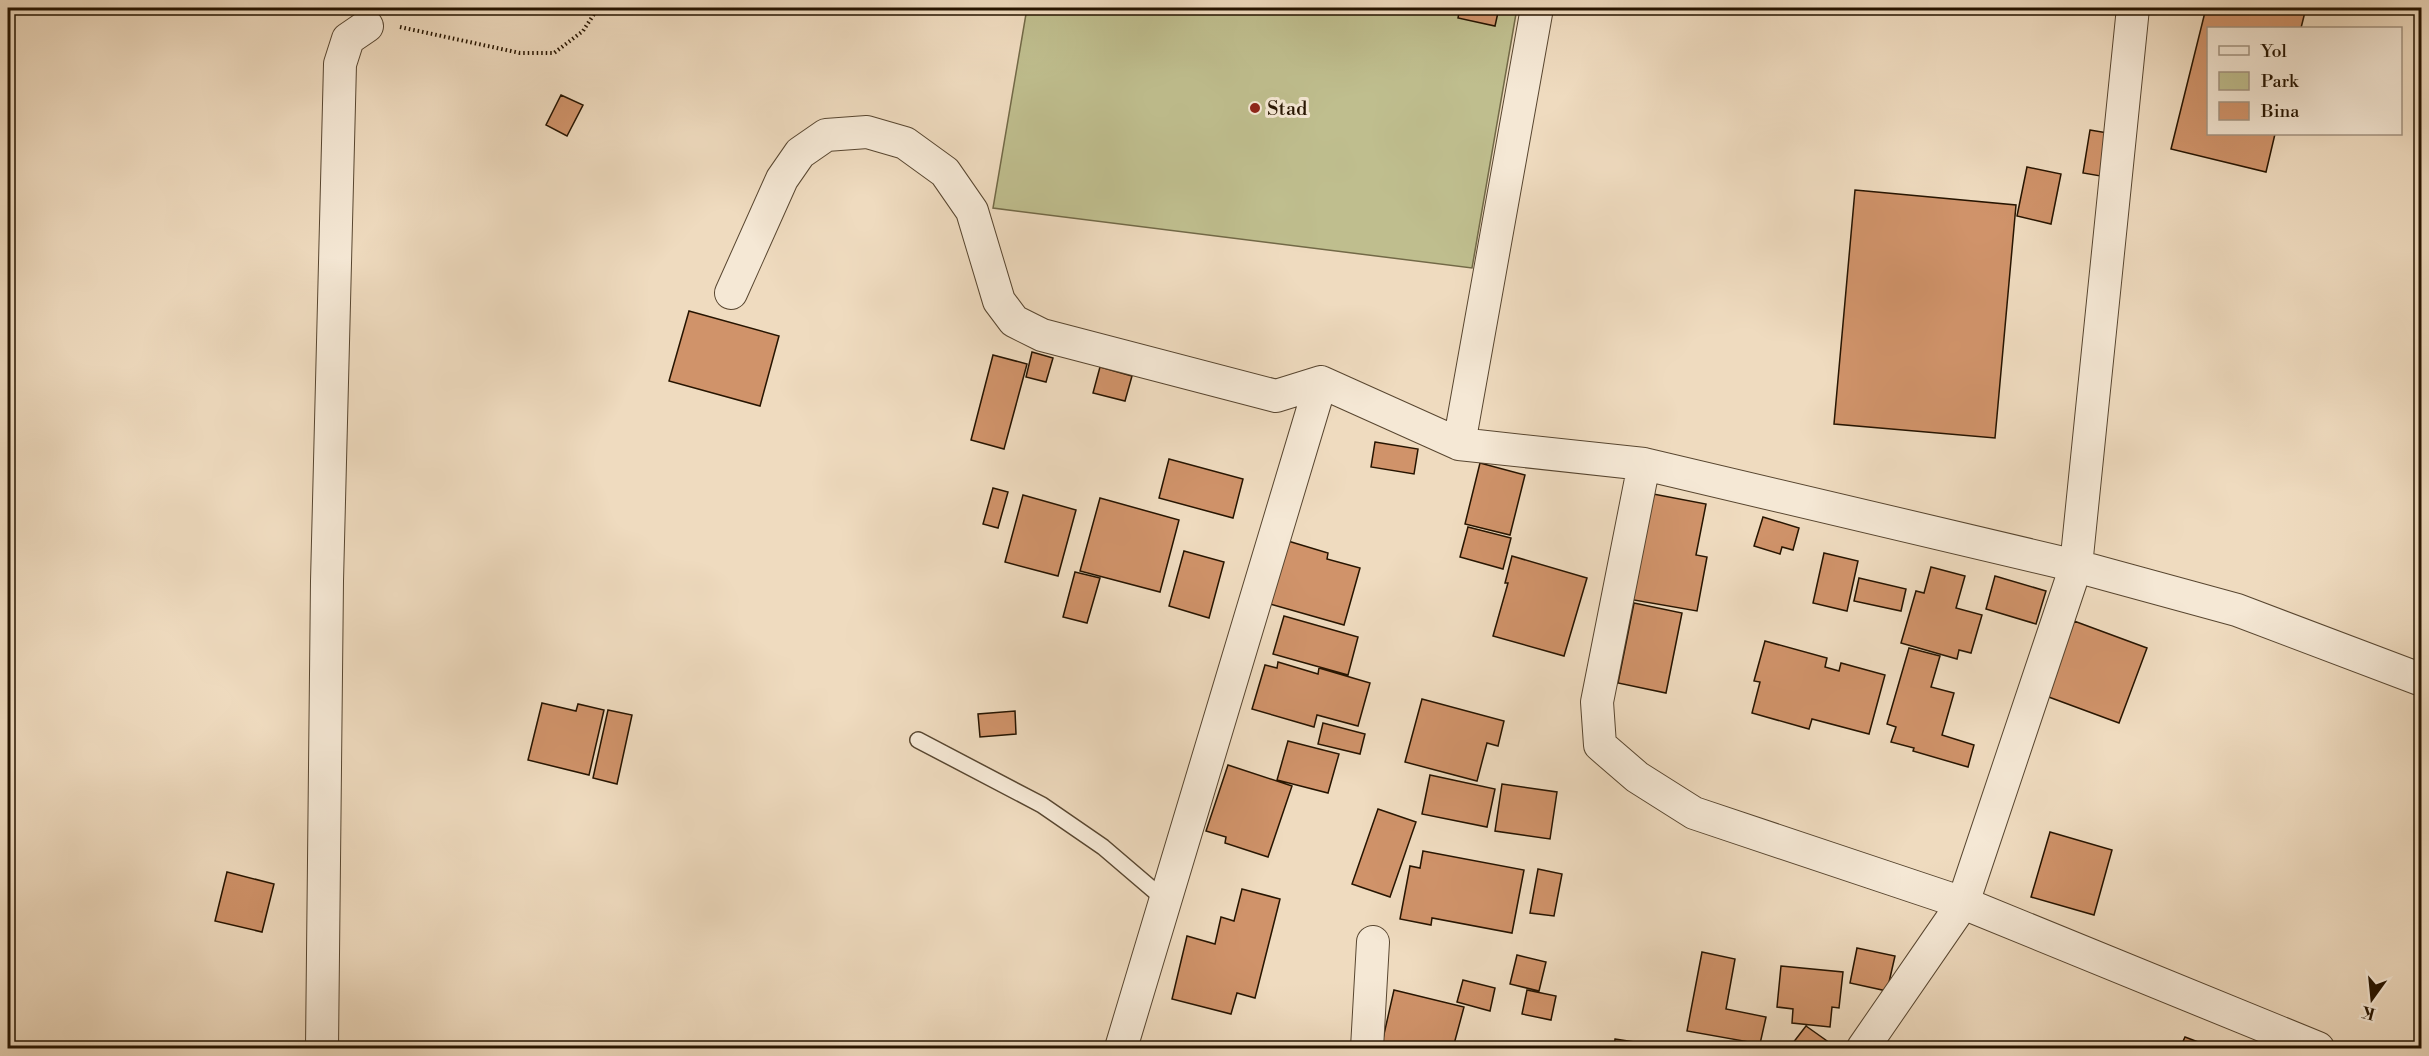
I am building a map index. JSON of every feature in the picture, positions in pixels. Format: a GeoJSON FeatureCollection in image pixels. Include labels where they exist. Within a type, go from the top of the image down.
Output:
{"type":"FeatureCollection","features":[{"type":"Feature","properties":{"kind":"street"},"geometry":{"type":"LineString","coordinates":[[1459,444],[1537,8]]}},
{"type":"Feature","properties":{"kind":"street"},"geometry":{"type":"LineString","coordinates":[[1863,1048],[1964,903],[2076,566],[2133,8]]}},
{"type":"Feature","properties":{"kind":"street"},"geometry":{"type":"LineString","coordinates":[[322,1048],[327,581],[340,64],[348,39],[367,26]]}},
{"type":"Feature","properties":{"kind":"street"},"geometry":{"type":"LineString","coordinates":[[731,293],[782,179],[800,153],[826,135],[867,132],[905,143],[945,172],[972,211],[999,301],[1014,321],[1042,335],[1276,396],[1321,382],[1459,444],[1644,464],[2076,566],[2237,610],[2421,680]]}},
{"type":"Feature","properties":{"kind":"street"},"geometry":{"type":"LineString","coordinates":[[1121,1048],[1321,382]]}},
{"type":"Feature","properties":{"kind":"street"},"geometry":{"type":"LineString","coordinates":[[1644,464],[1597,702],[1600,745],[1637,777],[1694,813],[1964,903],[2318,1048]]}},
{"type":"Feature","properties":{"kind":"street"},"geometry":{"type":"LineString","coordinates":[[1367,1048],[1373,942]]}},
{"type":"Feature","properties":{"kind":"lane"},"geometry":{"type":"LineString","coordinates":[[918,740],[1042,805],[1102,847],[1165,900]]}},
{"type":"Feature","properties":{"kind":"path"},"geometry":{"type":"LineString","coordinates":[[367,26],[395,26],[520,53],[554,53],[583,31],[598,8]]}},
{"type":"Feature","properties":{"kind":"green space","name":"Stad"},"geometry":{"type":"Polygon","coordinates":[[[1027,8],[1517,8],[1472,268],[993,208],[1027,8]]]}},
{"type":"Feature","properties":{"kind":"building"},"geometry":{"type":"Polygon","coordinates":[[[1460,8],[1499,8],[1495,26],[1458,18],[1460,8]]]}},
{"type":"Feature","properties":{"kind":"building"},"geometry":{"type":"Polygon","coordinates":[[[2206,8],[2306,8],[2301,27],[2207,27],[2207,135],[2275,135],[2266,172],[2171,149],[2206,8]]]}},
{"type":"Feature","properties":{"kind":"building"},"geometry":{"type":"Polygon","coordinates":[[[561,95],[583,105],[567,136],[546,125],[561,95]]]}},
{"type":"Feature","properties":{"kind":"building"},"geometry":{"type":"Polygon","coordinates":[[[2090,130],[2120,135],[2112,178],[2083,173],[2090,130]]]}},
{"type":"Feature","properties":{"kind":"building"},"geometry":{"type":"Polygon","coordinates":[[[2027,167],[2061,174],[2051,224],[2017,216],[2027,167]]]}},
{"type":"Feature","properties":{"kind":"building"},"geometry":{"type":"Polygon","coordinates":[[[1855,190],[2016,205],[1995,438],[1834,424],[1855,190]]]}},
{"type":"Feature","properties":{"kind":"building"},"geometry":{"type":"Polygon","coordinates":[[[689,311],[779,336],[760,406],[669,381],[689,311]]]}},
{"type":"Feature","properties":{"kind":"building"},"geometry":{"type":"Polygon","coordinates":[[[1032,352],[1053,358],[1046,382],[1026,377],[1032,352]]]}},
{"type":"Feature","properties":{"kind":"building"},"geometry":{"type":"Polygon","coordinates":[[[993,355],[1027,364],[1004,449],[971,440],[993,355]]]}},
{"type":"Feature","properties":{"kind":"building"},"geometry":{"type":"Polygon","coordinates":[[[1100,367],[1132,376],[1125,401],[1093,393],[1100,367]]]}},
{"type":"Feature","properties":{"kind":"building"},"geometry":{"type":"Polygon","coordinates":[[[1375,442],[1418,449],[1414,474],[1371,467],[1375,442]]]}},
{"type":"Feature","properties":{"kind":"building"},"geometry":{"type":"Polygon","coordinates":[[[1169,459],[1243,479],[1233,518],[1159,498],[1169,459]]]}},
{"type":"Feature","properties":{"kind":"building"},"geometry":{"type":"Polygon","coordinates":[[[1480,463],[1525,475],[1510,535],[1465,524],[1480,463]]]}},
{"type":"Feature","properties":{"kind":"building"},"geometry":{"type":"Polygon","coordinates":[[[993,488],[1008,492],[998,528],[983,524],[993,488]]]}},
{"type":"Feature","properties":{"kind":"building"},"geometry":{"type":"Polygon","coordinates":[[[1648,493],[1706,504],[1696,555],[1707,557],[1697,611],[1628,599],[1648,493]]]}},
{"type":"Feature","properties":{"kind":"building"},"geometry":{"type":"Polygon","coordinates":[[[1023,495],[1076,510],[1058,576],[1005,562],[1023,495]]]}},
{"type":"Feature","properties":{"kind":"building"},"geometry":{"type":"Polygon","coordinates":[[[1100,498],[1179,520],[1160,592],[1080,571],[1100,498]]]}},
{"type":"Feature","properties":{"kind":"building"},"geometry":{"type":"Polygon","coordinates":[[[1763,517],[1799,528],[1793,550],[1782,547],[1780,554],[1754,546],[1763,517]]]}},
{"type":"Feature","properties":{"kind":"building"},"geometry":{"type":"Polygon","coordinates":[[[1468,527],[1511,538],[1503,569],[1460,557],[1468,527]]]}},
{"type":"Feature","properties":{"kind":"building"},"geometry":{"type":"Polygon","coordinates":[[[1288,541],[1328,553],[1327,559],[1360,568],[1344,625],[1270,604],[1288,541]]]}},
{"type":"Feature","properties":{"kind":"building"},"geometry":{"type":"Polygon","coordinates":[[[1184,551],[1224,562],[1209,618],[1169,606],[1184,551]]]}},
{"type":"Feature","properties":{"kind":"building"},"geometry":{"type":"Polygon","coordinates":[[[1824,553],[1858,561],[1847,611],[1813,603],[1824,553]]]}},
{"type":"Feature","properties":{"kind":"building"},"geometry":{"type":"Polygon","coordinates":[[[1512,556],[1587,578],[1564,656],[1493,636],[1508,583],[1505,583],[1512,556]]]}},
{"type":"Feature","properties":{"kind":"building"},"geometry":{"type":"Polygon","coordinates":[[[1931,567],[1965,576],[1956,608],[1982,615],[1971,653],[1959,650],[1957,659],[1901,643],[1916,591],[1924,593],[1931,567]]]}},
{"type":"Feature","properties":{"kind":"building"},"geometry":{"type":"Polygon","coordinates":[[[1075,572],[1100,578],[1087,623],[1063,617],[1075,572]]]}},
{"type":"Feature","properties":{"kind":"building"},"geometry":{"type":"Polygon","coordinates":[[[1995,576],[2046,591],[2036,624],[1986,609],[1995,576]]]}},
{"type":"Feature","properties":{"kind":"building"},"geometry":{"type":"Polygon","coordinates":[[[1859,578],[1906,589],[1901,611],[1854,601],[1859,578]]]}},
{"type":"Feature","properties":{"kind":"building"},"geometry":{"type":"Polygon","coordinates":[[[1634,603],[1682,613],[1666,693],[1618,683],[1634,603]]]}},
{"type":"Feature","properties":{"kind":"building"},"geometry":{"type":"Polygon","coordinates":[[[1284,616],[1358,637],[1348,675],[1273,654],[1284,616]]]}},
{"type":"Feature","properties":{"kind":"building"},"geometry":{"type":"Polygon","coordinates":[[[2074,621],[2147,648],[2119,723],[2046,696],[2074,621]]]}},
{"type":"Feature","properties":{"kind":"building"},"geometry":{"type":"Polygon","coordinates":[[[1765,641],[1827,658],[1825,667],[1839,671],[1841,663],[1885,675],[1869,734],[1812,719],[1809,729],[1752,713],[1760,682],[1754,681],[1765,641]]]}},
{"type":"Feature","properties":{"kind":"building"},"geometry":{"type":"Polygon","coordinates":[[[1909,648],[1940,656],[1931,687],[1954,693],[1942,735],[1974,745],[1968,767],[1891,742],[1896,727],[1887,724],[1909,648]]]}},
{"type":"Feature","properties":{"kind":"building"},"geometry":{"type":"Polygon","coordinates":[[[1278,662],[1318,674],[1319,668],[1370,683],[1358,726],[1317,715],[1314,727],[1252,709],[1265,665],[1277,668],[1278,662]]]}},
{"type":"Feature","properties":{"kind":"building"},"geometry":{"type":"Polygon","coordinates":[[[1422,699],[1504,721],[1498,746],[1487,743],[1477,781],[1405,762],[1422,699]]]}},
{"type":"Feature","properties":{"kind":"building"},"geometry":{"type":"Polygon","coordinates":[[[542,703],[576,711],[578,704],[604,710],[589,775],[528,760],[542,703]]]}},
{"type":"Feature","properties":{"kind":"building"},"geometry":{"type":"Polygon","coordinates":[[[608,710],[632,715],[617,784],[593,778],[608,710]]]}},
{"type":"Feature","properties":{"kind":"building"},"geometry":{"type":"Polygon","coordinates":[[[1015,711],[1016,734],[980,737],[978,714],[1015,711]]]}},
{"type":"Feature","properties":{"kind":"building"},"geometry":{"type":"Polygon","coordinates":[[[1323,723],[1365,734],[1360,754],[1318,744],[1323,723]]]}},
{"type":"Feature","properties":{"kind":"building"},"geometry":{"type":"Polygon","coordinates":[[[1288,741],[1339,754],[1328,793],[1277,780],[1288,741]]]}},
{"type":"Feature","properties":{"kind":"building"},"geometry":{"type":"Polygon","coordinates":[[[1228,765],[1292,786],[1268,857],[1225,843],[1226,837],[1206,831],[1228,765]]]}},
{"type":"Feature","properties":{"kind":"building"},"geometry":{"type":"Polygon","coordinates":[[[1430,775],[1495,789],[1487,827],[1422,814],[1430,775]]]}},
{"type":"Feature","properties":{"kind":"building"},"geometry":{"type":"Polygon","coordinates":[[[1502,784],[1557,792],[1550,839],[1495,831],[1502,784]]]}},
{"type":"Feature","properties":{"kind":"building"},"geometry":{"type":"Polygon","coordinates":[[[1378,809],[1416,822],[1390,897],[1352,884],[1378,809]]]}},
{"type":"Feature","properties":{"kind":"building"},"geometry":{"type":"Polygon","coordinates":[[[2050,832],[2112,850],[2094,915],[2031,897],[2050,832]]]}},
{"type":"Feature","properties":{"kind":"building"},"geometry":{"type":"Polygon","coordinates":[[[1423,851],[1524,870],[1512,933],[1432,918],[1431,925],[1400,919],[1410,866],[1420,868],[1423,851]]]}},
{"type":"Feature","properties":{"kind":"building"},"geometry":{"type":"Polygon","coordinates":[[[1538,869],[1562,874],[1554,916],[1530,913],[1538,869]]]}},
{"type":"Feature","properties":{"kind":"building"},"geometry":{"type":"Polygon","coordinates":[[[227,872],[274,884],[262,932],[215,921],[227,872]]]}},
{"type":"Feature","properties":{"kind":"building"},"geometry":{"type":"Polygon","coordinates":[[[1242,889],[1280,899],[1255,998],[1237,993],[1231,1014],[1172,999],[1187,936],[1215,944],[1221,917],[1234,921],[1242,889]]]}},
{"type":"Feature","properties":{"kind":"building"},"geometry":{"type":"Polygon","coordinates":[[[1857,948],[1895,956],[1887,991],[1850,983],[1857,948]]]}},
{"type":"Feature","properties":{"kind":"building"},"geometry":{"type":"Polygon","coordinates":[[[1702,952],[1735,959],[1726,1009],[1766,1017],[1760,1044],[1687,1031],[1702,952]]]}},
{"type":"Feature","properties":{"kind":"building"},"geometry":{"type":"Polygon","coordinates":[[[1517,955],[1546,962],[1539,991],[1510,984],[1517,955]]]}},
{"type":"Feature","properties":{"kind":"building"},"geometry":{"type":"Polygon","coordinates":[[[1781,966],[1843,972],[1839,1008],[1832,1007],[1830,1027],[1792,1023],[1793,1009],[1777,1007],[1781,966]]]}},
{"type":"Feature","properties":{"kind":"building"},"geometry":{"type":"Polygon","coordinates":[[[1463,980],[1495,988],[1490,1011],[1457,1002],[1463,980]]]}},
{"type":"Feature","properties":{"kind":"building"},"geometry":{"type":"Polygon","coordinates":[[[1394,990],[1464,1007],[1453,1048],[1405,1048],[1382,1043],[1394,990]]]}},
{"type":"Feature","properties":{"kind":"building"},"geometry":{"type":"Polygon","coordinates":[[[1527,990],[1556,996],[1551,1020],[1522,1014],[1527,990]]]}},
{"type":"Feature","properties":{"kind":"building"},"geometry":{"type":"Polygon","coordinates":[[[1806,1026],[1837,1048],[1789,1048],[1806,1026]]]}},
{"type":"Feature","properties":{"kind":"building"},"geometry":{"type":"Polygon","coordinates":[[[2185,1037],[2214,1048],[2180,1048],[2185,1037]]]}},
{"type":"Feature","properties":{"kind":"building"},"geometry":{"type":"Polygon","coordinates":[[[1615,1039],[1674,1048],[1614,1048],[1615,1039]]]}},
{"type":"Feature","properties":{"kind":"building"},"geometry":{"type":"Polygon","coordinates":[[[1565,1042],[1602,1048],[1564,1048],[1565,1042]]]}},
{"type":"Feature","properties":{"kind":"building"},"geometry":{"type":"Polygon","coordinates":[[[1004,1043],[1022,1048],[1003,1048],[1004,1043]]]}},
{"type":"Feature","properties":{"kind":"building"},"geometry":{"type":"Polygon","coordinates":[[[1770,1043],[1779,1048],[1766,1048],[1770,1043]]]}},
{"type":"Feature","properties":{"kind":"place","name":"Stad"},"geometry":{"type":"Point","coordinates":[1255,108]}}]}
